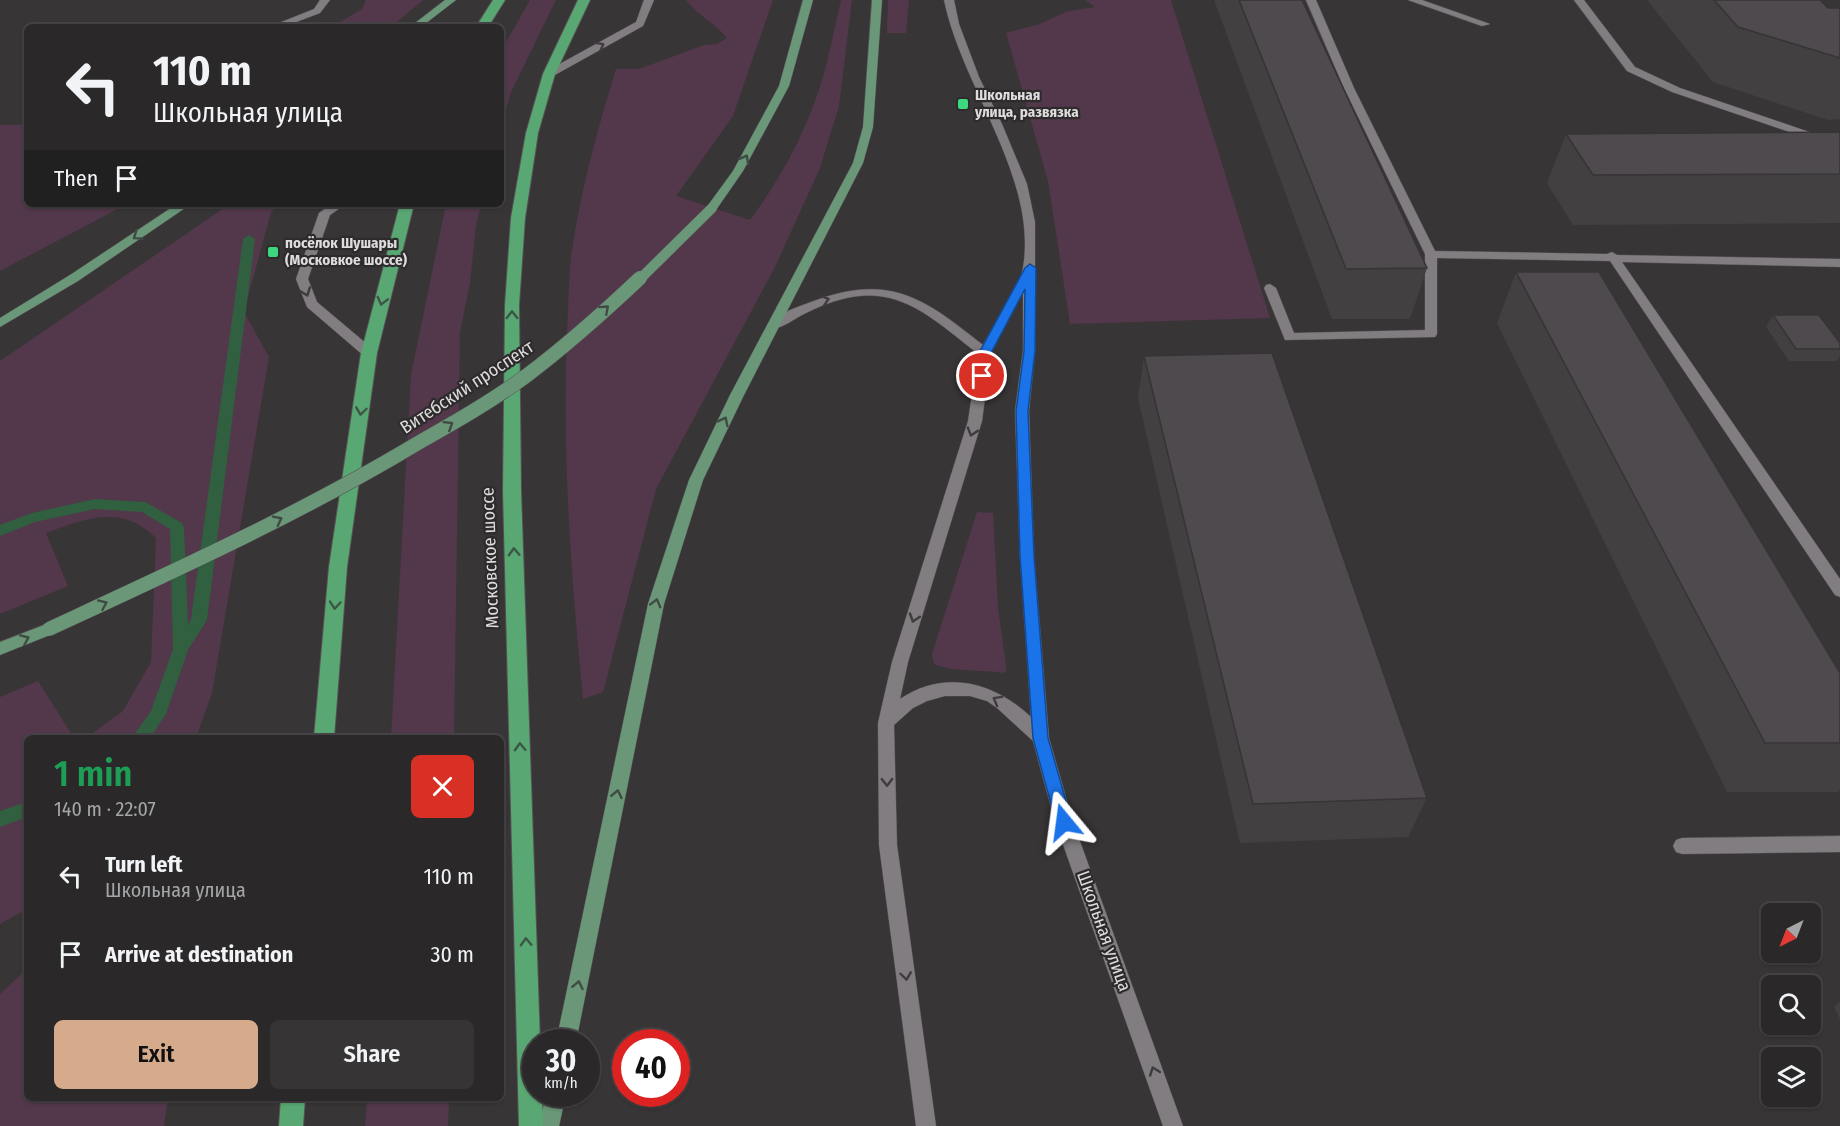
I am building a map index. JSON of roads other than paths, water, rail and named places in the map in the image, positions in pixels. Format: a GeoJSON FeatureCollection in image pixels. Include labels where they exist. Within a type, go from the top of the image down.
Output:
{"type":"FeatureCollection","features":[{"type":"Feature","properties":{"kind":"highway"},"geometry":{"type":"LineString","coordinates":[[484,24],[499,0]]}},
{"type":"Feature","properties":{"kind":"highway","name":"Московское шоссе"},"geometry":{"type":"LineString","coordinates":[[531,1126],[512,491],[512,305],[518,219],[532,133],[549,74],[584,0]]}},
{"type":"Feature","properties":{"kind":"highway"},"geometry":{"type":"LineString","coordinates":[[324,735],[338,567],[369,353],[406,207]]}},
{"type":"Feature","properties":{"kind":"highway"},"geometry":{"type":"LineString","coordinates":[[291,1126],[293,1101]]}},
{"type":"Feature","properties":{"kind":"main road"},"geometry":{"type":"LineString","coordinates":[[419,24],[451,0]]}},
{"type":"Feature","properties":{"kind":"main road","name":"Витебский проспект"},"geometry":{"type":"LineString","coordinates":[[0,649],[49,629],[276,522],[369,472],[446,427],[525,376],[578,334],[666,254],[712,208],[738,171],[784,86],[808,0]]}},
{"type":"Feature","properties":{"kind":"main road"},"geometry":{"type":"LineString","coordinates":[[569,1029],[656,604],[696,480],[773,325],[858,163],[868,127],[877,0]]}},
{"type":"Feature","properties":{"kind":"main road"},"geometry":{"type":"LineString","coordinates":[[0,323],[74,278],[180,207]]}},
{"type":"Feature","properties":{"kind":"main road"},"geometry":{"type":"LineString","coordinates":[[549,1126],[553,1107]]}},
{"type":"Feature","properties":{"kind":"street"},"geometry":{"type":"LineString","coordinates":[[282,24],[317,11],[326,0]]}},
{"type":"Feature","properties":{"kind":"street"},"geometry":{"type":"LineString","coordinates":[[549,74],[640,24],[649,0]]}},
{"type":"Feature","properties":{"kind":"street","name":"Школьная улица"},"geometry":{"type":"LineString","coordinates":[[949,0],[954,24],[970,68],[997,124],[1021,184],[1029,222],[1029,351],[1022,411],[1027,556],[1041,738],[1064,822],[1173,1126]]}},
{"type":"Feature","properties":{"kind":"street"},"geometry":{"type":"LineString","coordinates":[[1270,288],[1289,337],[1431,333],[1431,254],[1349,88],[1311,0]]}},
{"type":"Feature","properties":{"kind":"street"},"geometry":{"type":"LineString","coordinates":[[1413,0],[1485,24]]}},
{"type":"Feature","properties":{"kind":"street"},"geometry":{"type":"LineString","coordinates":[[1579,0],[1631,69],[1676,90],[1823,140],[1840,140]]}},
{"type":"Feature","properties":{"kind":"street"},"geometry":{"type":"LineString","coordinates":[[335,207],[325,213],[302,279],[311,304],[369,353]]}},
{"type":"Feature","properties":{"kind":"street"},"geometry":{"type":"LineString","coordinates":[[1431,254],[1840,262]]}},
{"type":"Feature","properties":{"kind":"street"},"geometry":{"type":"LineString","coordinates":[[1612,256],[1838,583]]}},
{"type":"Feature","properties":{"kind":"street","name":"Школьная улица"},"geometry":{"type":"LineString","coordinates":[[926,1126],[888,845],[886,723],[900,662],[975,421],[985,353],[1030,268]]}},
{"type":"Feature","properties":{"kind":"street"},"geometry":{"type":"LineString","coordinates":[[773,325],[807,306],[832,297],[860,293],[887,295],[918,303],[985,353]]}},
{"type":"Feature","properties":{"kind":"street"},"geometry":{"type":"LineString","coordinates":[[886,723],[908,702],[930,692],[955,688],[979,692],[1001,701],[1041,738]]}},
{"type":"Feature","properties":{"kind":"street"},"geometry":{"type":"LineString","coordinates":[[1682,846],[1840,844]]}},
{"type":"Feature","properties":{"kind":"waterway"},"geometry":{"type":"LineString","coordinates":[[181,649],[199,620],[249,239]]}},
{"type":"Feature","properties":{"kind":"waterway"},"geometry":{"type":"LineString","coordinates":[[0,531],[32,518],[95,504],[145,507],[177,527],[181,649]]}},
{"type":"Feature","properties":{"kind":"waterway"},"geometry":{"type":"LineString","coordinates":[[142,735],[158,714],[181,649]]}},
{"type":"Feature","properties":{"kind":"waterway"},"geometry":{"type":"LineString","coordinates":[[0,819],[24,810]]}},
{"type":"Feature","properties":{"kind":"place","name":"Школьная улица, развязка"},"geometry":{"type":"Point","coordinates":[963,104]}},
{"type":"Feature","properties":{"kind":"place","name":"посёлок Шушары (Московкое шоссе)"},"geometry":{"type":"Point","coordinates":[273,252]}}]}
